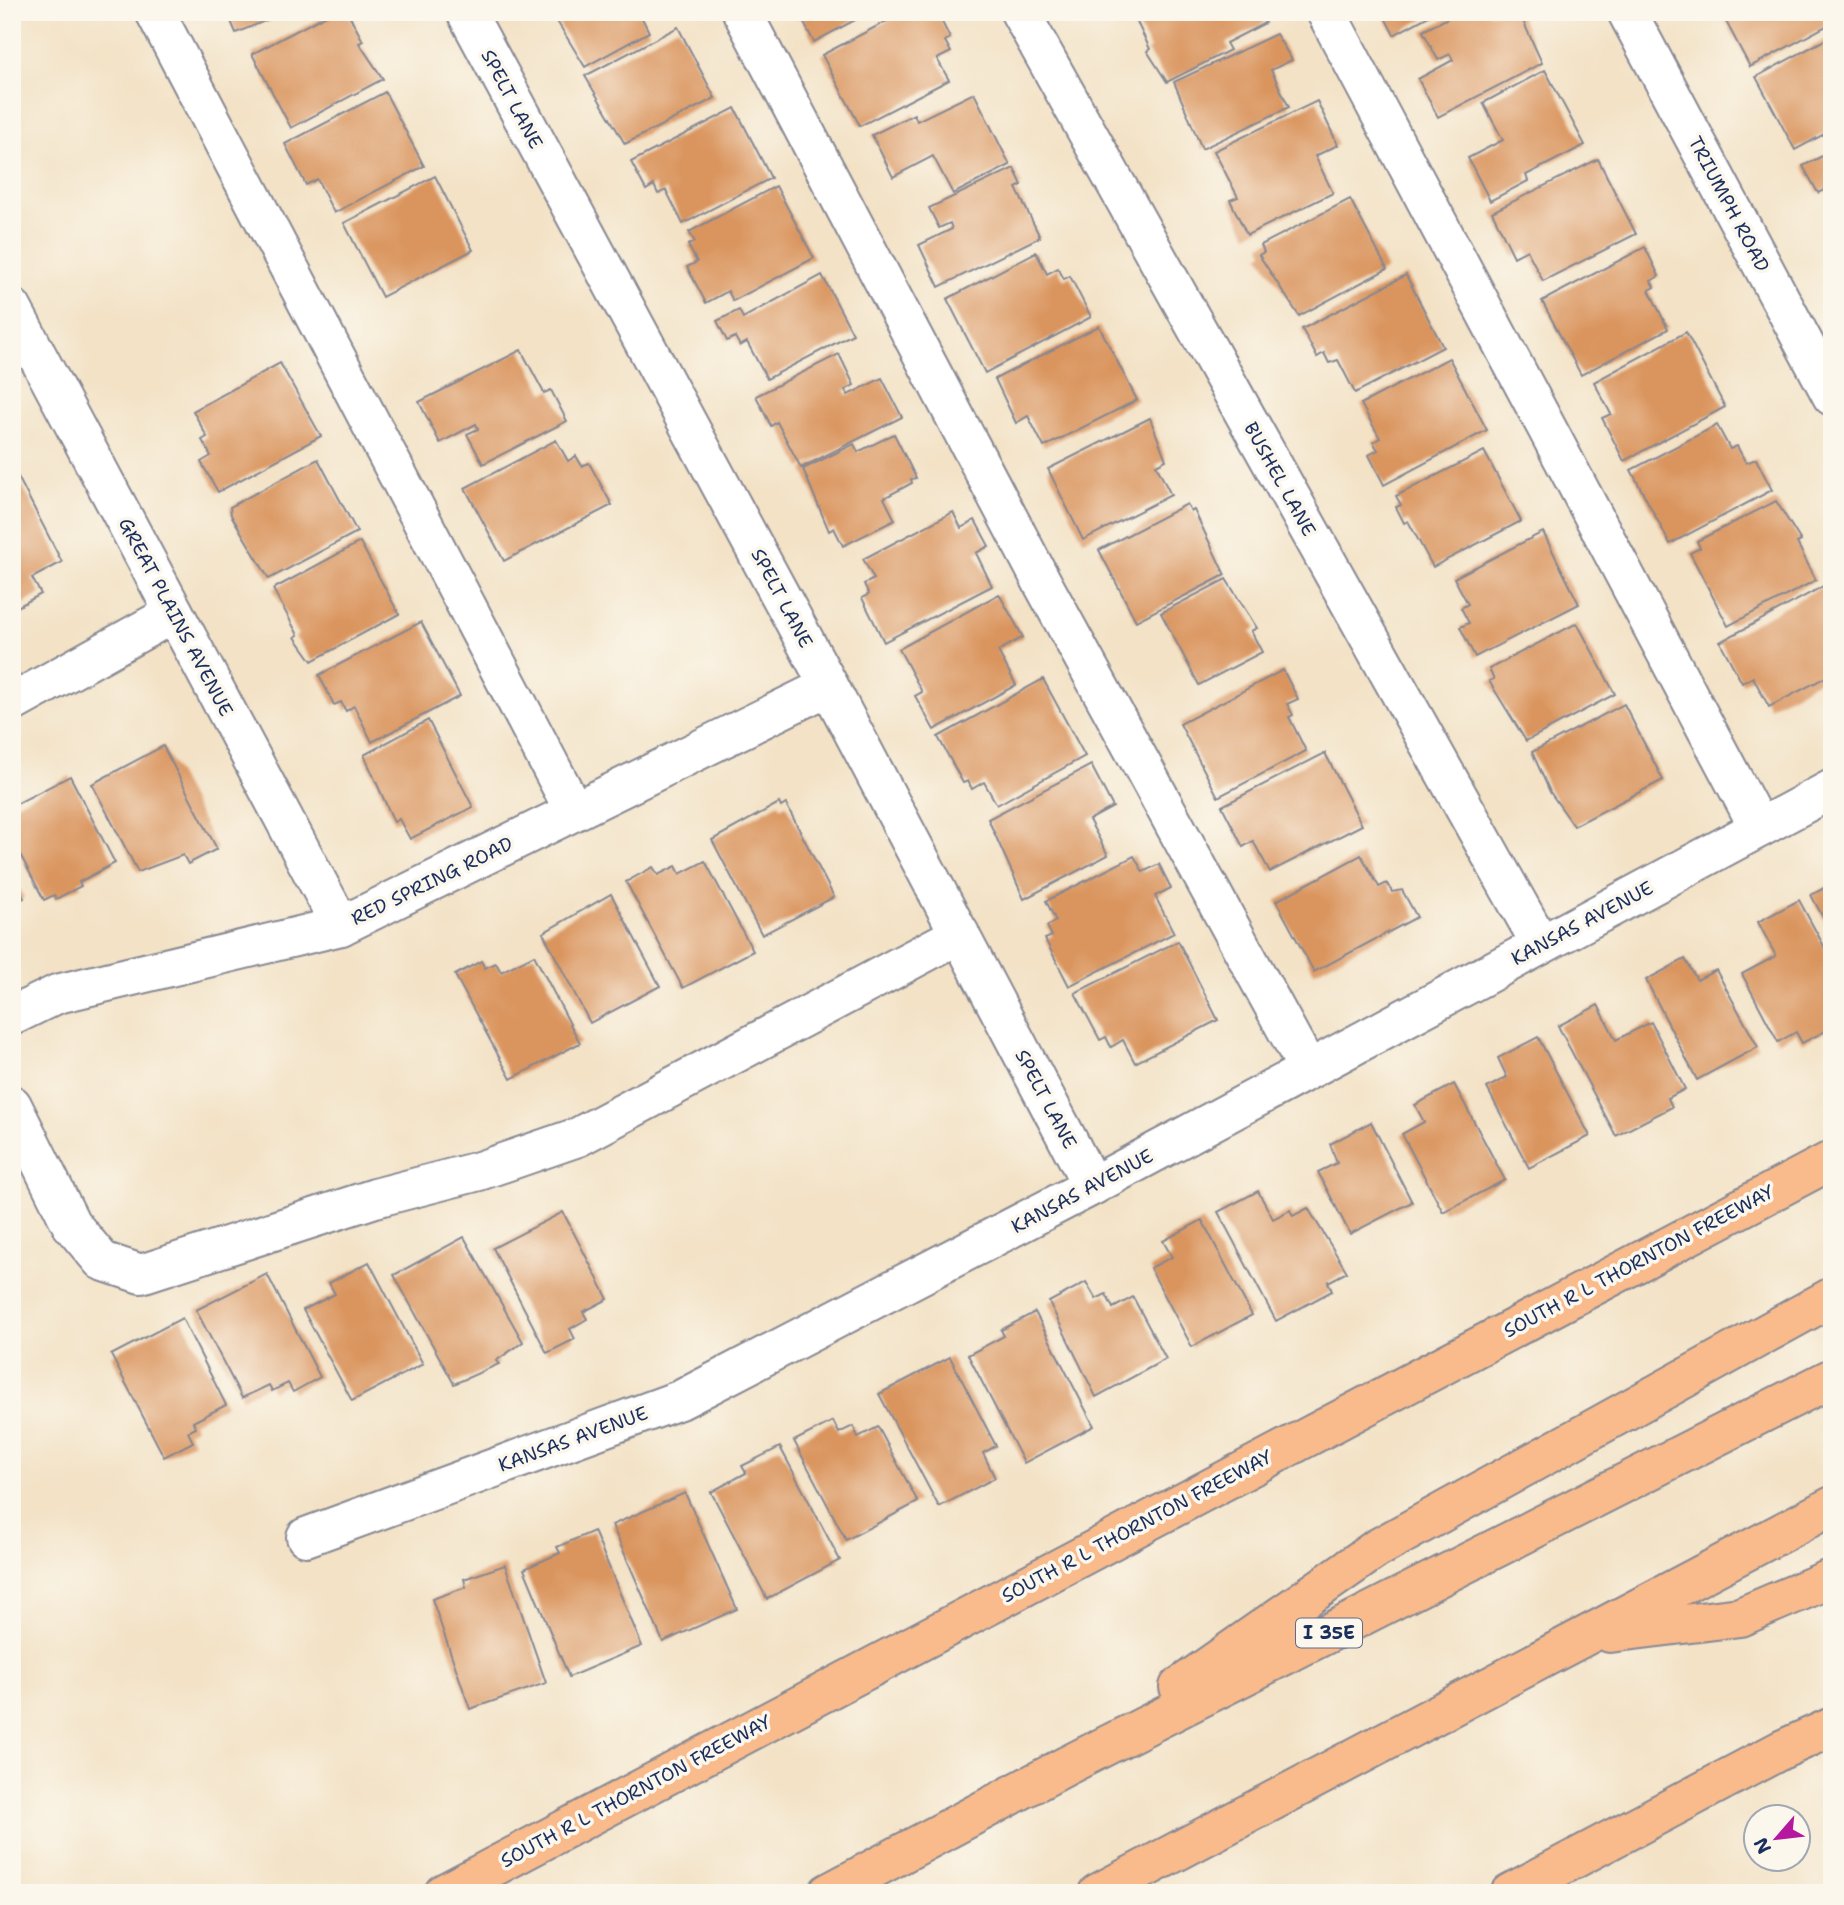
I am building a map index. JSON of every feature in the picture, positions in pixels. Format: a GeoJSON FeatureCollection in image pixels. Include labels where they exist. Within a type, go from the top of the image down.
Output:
{"type":"FeatureCollection","features":[{"type":"Feature","properties":{"kind":"main road","name":"SOUTH R L THORNTON FREEWAY"},"geometry":{"type":"LineString","coordinates":[[443,1893],[1832,1160]]}},
{"type":"Feature","properties":{"kind":"main road"},"geometry":{"type":"LineString","coordinates":[[1066,1766],[1376,1549],[1832,1297]]}},
{"type":"Feature","properties":{"kind":"main road","name":"I 35E"},"geometry":{"type":"LineString","coordinates":[[828,1893],[1066,1766],[1832,1378]]}},
{"type":"Feature","properties":{"kind":"main road"},"geometry":{"type":"LineString","coordinates":[[1098,1893],[1832,1506]]}},
{"type":"Feature","properties":{"kind":"main road"},"geometry":{"type":"LineString","coordinates":[[1584,1637],[1740,1617],[1832,1578]]}},
{"type":"Feature","properties":{"kind":"main road"},"geometry":{"type":"LineString","coordinates":[[1510,1893],[1781,1750],[1832,1727]]}},
{"type":"Feature","properties":{"kind":"street"},"geometry":{"type":"LineString","coordinates":[[155,12],[574,811]]}},
{"type":"Feature","properties":{"kind":"street","name":"SPELT LANE"},"geometry":{"type":"LineString","coordinates":[[466,12],[829,686],[1092,1186]]}},
{"type":"Feature","properties":{"kind":"street"},"geometry":{"type":"LineString","coordinates":[[742,12],[1043,584],[1308,1069]]}},
{"type":"Feature","properties":{"kind":"street","name":"BUSHEL LANE"},"geometry":{"type":"LineString","coordinates":[[1020,12],[1541,945]]}},
{"type":"Feature","properties":{"kind":"street"},"geometry":{"type":"LineString","coordinates":[[1326,12],[1759,828]]}},
{"type":"Feature","properties":{"kind":"street","name":"TRIUMPH ROAD"},"geometry":{"type":"LineString","coordinates":[[1627,12],[1832,396]]}},
{"type":"Feature","properties":{"kind":"street","name":"GREAT PLAINS AVENUE"},"geometry":{"type":"LineString","coordinates":[[12,308],[22,350],[174,613],[341,926]]}},
{"type":"Feature","properties":{"kind":"street"},"geometry":{"type":"LineString","coordinates":[[12,703],[174,613]]}},
{"type":"Feature","properties":{"kind":"street","name":"RED SPRING ROAD"},"geometry":{"type":"LineString","coordinates":[[12,1016],[57,994],[341,926],[829,686]]}},
{"type":"Feature","properties":{"kind":"street","name":"KANSAS AVENUE"},"geometry":{"type":"LineString","coordinates":[[306,1537],[681,1399],[1092,1186],[1832,789]]}},
{"type":"Feature","properties":{"kind":"street"},"geometry":{"type":"LineString","coordinates":[[12,1105],[71,1224],[102,1261],[141,1274],[375,1198],[479,1171],[578,1137],[960,934]]}},
{"type":"Feature","properties":{"kind":"building"},"geometry":{"type":"Polygon","coordinates":[[[227,12],[286,12],[236,33],[227,12]]]}},
{"type":"Feature","properties":{"kind":"building"},"geometry":{"type":"Polygon","coordinates":[[[332,12],[348,13],[363,41],[359,43],[383,79],[291,128],[252,54],[332,12]]]}},
{"type":"Feature","properties":{"kind":"building"},"geometry":{"type":"Polygon","coordinates":[[[559,12],[639,12],[649,32],[585,67],[555,18],[561,15],[559,12]]]}},
{"type":"Feature","properties":{"kind":"building"},"geometry":{"type":"Polygon","coordinates":[[[798,12],[870,12],[814,42],[798,12]]]}},
{"type":"Feature","properties":{"kind":"building"},"geometry":{"type":"Polygon","coordinates":[[[904,12],[937,12],[950,38],[945,41],[951,52],[937,59],[949,80],[860,126],[822,55],[904,12]]]}},
{"type":"Feature","properties":{"kind":"building"},"geometry":{"type":"Polygon","coordinates":[[[1132,12],[1259,12],[1265,23],[1226,43],[1230,50],[1167,82],[1147,51],[1150,49],[1132,12]]]}},
{"type":"Feature","properties":{"kind":"building"},"geometry":{"type":"Polygon","coordinates":[[[1382,12],[1436,12],[1394,35],[1382,12]]]}},
{"type":"Feature","properties":{"kind":"building"},"geometry":{"type":"Polygon","coordinates":[[[1459,12],[1519,12],[1542,63],[1438,117],[1418,79],[1453,60],[1450,54],[1438,60],[1423,31],[1459,12]]]}},
{"type":"Feature","properties":{"kind":"building"},"geometry":{"type":"Polygon","coordinates":[[[1721,12],[1832,12],[1832,23],[1750,67],[1721,12]]]}},
{"type":"Feature","properties":{"kind":"building"},"geometry":{"type":"Polygon","coordinates":[[[678,27],[715,98],[625,144],[585,76],[678,27]]]}},
{"type":"Feature","properties":{"kind":"building"},"geometry":{"type":"Polygon","coordinates":[[[1276,34],[1292,60],[1271,70],[1289,107],[1202,149],[1174,82],[1276,34]]]}},
{"type":"Feature","properties":{"kind":"building"},"geometry":{"type":"Polygon","coordinates":[[[1832,36],[1832,130],[1795,150],[1756,77],[1832,36]]]}},
{"type":"Feature","properties":{"kind":"building"},"geometry":{"type":"Polygon","coordinates":[[[1545,70],[1585,145],[1526,175],[1528,181],[1490,201],[1468,158],[1503,140],[1483,103],[1545,70]]]}},
{"type":"Feature","properties":{"kind":"building"},"geometry":{"type":"Polygon","coordinates":[[[385,92],[424,166],[334,213],[317,179],[306,185],[285,144],[385,92]]]}},
{"type":"Feature","properties":{"kind":"building"},"geometry":{"type":"Polygon","coordinates":[[[974,93],[1010,165],[953,194],[933,156],[893,177],[872,135],[914,114],[917,121],[974,93]]]}},
{"type":"Feature","properties":{"kind":"building"},"geometry":{"type":"Polygon","coordinates":[[[1317,101],[1338,145],[1315,156],[1333,193],[1247,235],[1230,200],[1238,197],[1214,151],[1317,101]]]}},
{"type":"Feature","properties":{"kind":"building"},"geometry":{"type":"Polygon","coordinates":[[[735,108],[771,178],[683,224],[666,190],[658,194],[654,185],[646,190],[631,162],[735,108]]]}},
{"type":"Feature","properties":{"kind":"building"},"geometry":{"type":"Polygon","coordinates":[[[1832,151],[1832,200],[1826,189],[1818,193],[1803,166],[1832,151]]]}},
{"type":"Feature","properties":{"kind":"building"},"geometry":{"type":"Polygon","coordinates":[[[1598,159],[1636,234],[1543,281],[1527,250],[1514,257],[1492,212],[1598,159]]]}},
{"type":"Feature","properties":{"kind":"building"},"geometry":{"type":"Polygon","coordinates":[[[1014,168],[1022,185],[1016,188],[1040,237],[939,287],[919,245],[952,229],[950,223],[939,228],[929,208],[1014,168]]]}},
{"type":"Feature","properties":{"kind":"building"},"geometry":{"type":"Polygon","coordinates":[[[435,176],[473,250],[382,297],[344,223],[435,176]]]}},
{"type":"Feature","properties":{"kind":"building"},"geometry":{"type":"Polygon","coordinates":[[[776,186],[814,258],[733,301],[728,291],[706,303],[687,267],[697,262],[688,245],[695,242],[689,232],[776,186]]]}},
{"type":"Feature","properties":{"kind":"building"},"geometry":{"type":"Polygon","coordinates":[[[1350,199],[1387,269],[1299,316],[1259,255],[1264,252],[1261,245],[1350,199]]]}},
{"type":"Feature","properties":{"kind":"building"},"geometry":{"type":"Polygon","coordinates":[[[1645,247],[1659,276],[1651,281],[1654,287],[1649,290],[1668,329],[1581,375],[1542,301],[1645,247]]]}},
{"type":"Feature","properties":{"kind":"building"},"geometry":{"type":"Polygon","coordinates":[[[1036,252],[1047,274],[1058,268],[1064,279],[1070,276],[1091,317],[985,373],[947,299],[1036,252]]]}},
{"type":"Feature","properties":{"kind":"building"},"geometry":{"type":"Polygon","coordinates":[[[822,275],[853,334],[767,379],[747,342],[740,346],[735,337],[727,341],[717,321],[739,310],[743,318],[822,275]]]}},
{"type":"Feature","properties":{"kind":"building"},"geometry":{"type":"Polygon","coordinates":[[[1406,275],[1443,347],[1355,393],[1338,360],[1329,363],[1324,353],[1317,357],[1302,329],[1406,275]]]}},
{"type":"Feature","properties":{"kind":"building"},"geometry":{"type":"Polygon","coordinates":[[[1099,326],[1137,400],[1044,447],[1028,416],[1016,423],[995,379],[1099,326]]]}},
{"type":"Feature","properties":{"kind":"building"},"geometry":{"type":"Polygon","coordinates":[[[1686,332],[1725,407],[1624,461],[1602,418],[1611,414],[1594,382],[1686,332]]]}},
{"type":"Feature","properties":{"kind":"building"},"geometry":{"type":"Polygon","coordinates":[[[521,350],[544,393],[551,390],[567,421],[483,464],[467,434],[478,429],[476,424],[440,443],[419,402],[521,350]]]}},
{"type":"Feature","properties":{"kind":"building"},"geometry":{"type":"Polygon","coordinates":[[[839,354],[854,385],[845,390],[848,395],[882,378],[902,417],[801,468],[777,422],[771,426],[756,396],[839,354]]]}},
{"type":"Feature","properties":{"kind":"building"},"geometry":{"type":"Polygon","coordinates":[[[1449,358],[1487,430],[1384,485],[1369,455],[1378,450],[1373,442],[1380,438],[1361,404],[1449,358]]]}},
{"type":"Feature","properties":{"kind":"building"},"geometry":{"type":"Polygon","coordinates":[[[280,363],[321,436],[218,492],[201,462],[211,456],[202,440],[207,437],[193,411],[280,363]]]}},
{"type":"Feature","properties":{"kind":"building"},"geometry":{"type":"Polygon","coordinates":[[[1150,418],[1166,460],[1156,465],[1171,495],[1083,540],[1048,469],[1150,418]]]}},
{"type":"Feature","properties":{"kind":"building"},"geometry":{"type":"Polygon","coordinates":[[[1717,425],[1730,449],[1737,446],[1746,463],[1756,459],[1772,490],[1670,544],[1631,470],[1717,425]]]}},
{"type":"Feature","properties":{"kind":"building"},"geometry":{"type":"Polygon","coordinates":[[[894,434],[916,478],[911,479],[912,483],[884,498],[895,520],[843,546],[834,528],[829,531],[803,469],[854,444],[858,452],[894,434]]]}},
{"type":"Feature","properties":{"kind":"building"},"geometry":{"type":"Polygon","coordinates":[[[556,440],[568,461],[576,456],[582,466],[589,463],[612,505],[504,561],[465,488],[556,440]]]}},
{"type":"Feature","properties":{"kind":"building"},"geometry":{"type":"Polygon","coordinates":[[[1484,451],[1521,521],[1433,567],[1408,521],[1404,523],[1396,507],[1401,505],[1396,496],[1484,451]]]}},
{"type":"Feature","properties":{"kind":"building"},"geometry":{"type":"Polygon","coordinates":[[[318,459],[357,532],[269,579],[231,515],[230,507],[318,459]]]}},
{"type":"Feature","properties":{"kind":"building"},"geometry":{"type":"Polygon","coordinates":[[[16,473],[62,562],[32,578],[41,594],[12,610],[12,475],[16,473]]]}},
{"type":"Feature","properties":{"kind":"building"},"geometry":{"type":"Polygon","coordinates":[[[1776,501],[1801,541],[1797,543],[1816,580],[1728,626],[1690,553],[1700,548],[1697,541],[1776,501]]]}},
{"type":"Feature","properties":{"kind":"building"},"geometry":{"type":"Polygon","coordinates":[[[1187,504],[1191,511],[1194,510],[1225,575],[1136,621],[1099,550],[1187,504]]]}},
{"type":"Feature","properties":{"kind":"building"},"geometry":{"type":"Polygon","coordinates":[[[953,512],[961,528],[975,520],[989,546],[976,553],[992,586],[884,642],[862,598],[869,594],[864,584],[874,579],[863,559],[953,512]]]}},
{"type":"Feature","properties":{"kind":"building"},"geometry":{"type":"Polygon","coordinates":[[[1543,532],[1579,604],[1475,657],[1460,627],[1469,623],[1461,608],[1468,604],[1454,578],[1543,532]]]}},
{"type":"Feature","properties":{"kind":"building"},"geometry":{"type":"Polygon","coordinates":[[[360,542],[399,614],[312,661],[295,637],[298,635],[273,589],[360,542]]]}},
{"type":"Feature","properties":{"kind":"building"},"geometry":{"type":"Polygon","coordinates":[[[1226,579],[1257,628],[1251,631],[1262,652],[1199,685],[1161,613],[1226,579]]]}},
{"type":"Feature","properties":{"kind":"building"},"geometry":{"type":"Polygon","coordinates":[[[1825,585],[1832,597],[1832,674],[1769,707],[1753,677],[1742,683],[1720,642],[1825,585]]]}},
{"type":"Feature","properties":{"kind":"building"},"geometry":{"type":"Polygon","coordinates":[[[999,594],[1023,637],[998,651],[1016,685],[934,730],[915,696],[922,692],[899,649],[999,594]]]}},
{"type":"Feature","properties":{"kind":"building"},"geometry":{"type":"Polygon","coordinates":[[[421,622],[460,696],[372,742],[354,706],[346,711],[341,702],[334,705],[319,675],[421,622]]]}},
{"type":"Feature","properties":{"kind":"building"},"geometry":{"type":"Polygon","coordinates":[[[1577,623],[1615,694],[1526,741],[1489,681],[1494,679],[1489,669],[1577,623]]]}},
{"type":"Feature","properties":{"kind":"building"},"geometry":{"type":"Polygon","coordinates":[[[1283,670],[1298,699],[1287,704],[1293,715],[1289,717],[1306,751],[1218,797],[1180,724],[1283,670]]]}},
{"type":"Feature","properties":{"kind":"building"},"geometry":{"type":"Polygon","coordinates":[[[1043,679],[1085,756],[997,805],[984,782],[972,789],[968,781],[963,783],[938,737],[1043,679]]]}},
{"type":"Feature","properties":{"kind":"building"},"geometry":{"type":"Polygon","coordinates":[[[1624,704],[1663,780],[1574,826],[1550,792],[1532,752],[1624,704]]]}},
{"type":"Feature","properties":{"kind":"building"},"geometry":{"type":"Polygon","coordinates":[[[428,720],[473,807],[410,839],[399,819],[394,822],[364,755],[428,720]]]}},
{"type":"Feature","properties":{"kind":"building"},"geometry":{"type":"Polygon","coordinates":[[[163,746],[217,849],[188,864],[183,855],[138,872],[92,784],[163,746]]]}},
{"type":"Feature","properties":{"kind":"building"},"geometry":{"type":"Polygon","coordinates":[[[1325,753],[1362,825],[1270,872],[1253,841],[1243,847],[1222,806],[1325,753]]]}},
{"type":"Feature","properties":{"kind":"building"},"geometry":{"type":"Polygon","coordinates":[[[1091,765],[1113,807],[1089,820],[1108,855],[1024,899],[988,819],[1091,765]]]}},
{"type":"Feature","properties":{"kind":"building"},"geometry":{"type":"Polygon","coordinates":[[[70,776],[115,863],[79,882],[81,886],[56,899],[54,895],[44,900],[12,839],[12,806],[70,776]]]}},
{"type":"Feature","properties":{"kind":"building"},"geometry":{"type":"Polygon","coordinates":[[[779,803],[781,807],[786,804],[834,897],[762,935],[712,840],[779,803]]]}},
{"type":"Feature","properties":{"kind":"building"},"geometry":{"type":"Polygon","coordinates":[[[1361,855],[1379,887],[1387,883],[1392,892],[1402,890],[1417,917],[1314,972],[1276,901],[1361,855]]]}},
{"type":"Feature","properties":{"kind":"building"},"geometry":{"type":"Polygon","coordinates":[[[1134,856],[1143,872],[1159,864],[1171,888],[1155,896],[1174,933],[1069,986],[1045,939],[1052,936],[1047,926],[1056,921],[1046,901],[1134,856]]]}},
{"type":"Feature","properties":{"kind":"building"},"geometry":{"type":"Polygon","coordinates":[[[705,861],[753,951],[683,988],[626,882],[653,867],[658,875],[676,866],[680,874],[705,861]]]}},
{"type":"Feature","properties":{"kind":"building"},"geometry":{"type":"Polygon","coordinates":[[[12,876],[24,898],[12,904],[12,876]]]}},
{"type":"Feature","properties":{"kind":"building"},"geometry":{"type":"Polygon","coordinates":[[[1832,884],[1832,934],[1811,895],[1832,884]]]}},
{"type":"Feature","properties":{"kind":"building"},"geometry":{"type":"Polygon","coordinates":[[[611,894],[660,986],[590,1023],[543,933],[611,894]]]}},
{"type":"Feature","properties":{"kind":"building"},"geometry":{"type":"Polygon","coordinates":[[[1799,900],[1832,961],[1832,1028],[1802,1043],[1796,1032],[1778,1042],[1742,974],[1776,956],[1758,922],[1799,900]]]}},
{"type":"Feature","properties":{"kind":"building"},"geometry":{"type":"Polygon","coordinates":[[[1178,941],[1218,1020],[1135,1063],[1123,1040],[1111,1047],[1106,1037],[1100,1040],[1075,993],[1178,941]]]}},
{"type":"Feature","properties":{"kind":"building"},"geometry":{"type":"Polygon","coordinates":[[[534,955],[580,1043],[511,1079],[455,975],[481,961],[485,968],[496,963],[501,972],[534,955]]]}},
{"type":"Feature","properties":{"kind":"building"},"geometry":{"type":"Polygon","coordinates":[[[1685,959],[1697,980],[1716,970],[1758,1047],[1697,1080],[1646,980],[1685,959]]]}},
{"type":"Feature","properties":{"kind":"building"},"geometry":{"type":"Polygon","coordinates":[[[1598,1005],[1616,1040],[1651,1022],[1685,1089],[1668,1098],[1672,1107],[1616,1136],[1558,1026],[1598,1005]]]}},
{"type":"Feature","properties":{"kind":"building"},"geometry":{"type":"Polygon","coordinates":[[[1538,1037],[1590,1136],[1529,1168],[1487,1088],[1507,1077],[1498,1058],[1538,1037]]]}},
{"type":"Feature","properties":{"kind":"building"},"geometry":{"type":"Polygon","coordinates":[[[1454,1084],[1505,1180],[1443,1212],[1402,1134],[1424,1122],[1415,1105],[1454,1084]]]}},
{"type":"Feature","properties":{"kind":"building"},"geometry":{"type":"Polygon","coordinates":[[[1371,1122],[1412,1202],[1350,1234],[1318,1172],[1337,1163],[1330,1144],[1371,1122]]]}},
{"type":"Feature","properties":{"kind":"building"},"geometry":{"type":"Polygon","coordinates":[[[1258,1191],[1273,1219],[1290,1210],[1293,1216],[1308,1208],[1347,1272],[1328,1282],[1332,1291],[1276,1321],[1218,1212],[1258,1191]]]}},
{"type":"Feature","properties":{"kind":"building"},"geometry":{"type":"Polygon","coordinates":[[[563,1212],[608,1299],[583,1312],[587,1319],[570,1329],[575,1339],[547,1353],[493,1248],[563,1212]]]}},
{"type":"Feature","properties":{"kind":"building"},"geometry":{"type":"Polygon","coordinates":[[[1202,1220],[1252,1315],[1192,1347],[1150,1268],[1172,1257],[1163,1241],[1202,1220]]]}},
{"type":"Feature","properties":{"kind":"building"},"geometry":{"type":"Polygon","coordinates":[[[464,1237],[523,1342],[496,1361],[499,1364],[454,1384],[394,1275],[464,1237]]]}},
{"type":"Feature","properties":{"kind":"building"},"geometry":{"type":"Polygon","coordinates":[[[369,1262],[423,1364],[352,1401],[303,1310],[335,1294],[329,1283],[369,1262]]]}},
{"type":"Feature","properties":{"kind":"building"},"geometry":{"type":"Polygon","coordinates":[[[267,1274],[320,1377],[293,1392],[288,1383],[272,1391],[269,1385],[242,1398],[196,1310],[267,1274]]]}},
{"type":"Feature","properties":{"kind":"building"},"geometry":{"type":"Polygon","coordinates":[[[1086,1282],[1096,1299],[1106,1294],[1113,1308],[1133,1297],[1166,1359],[1096,1397],[1049,1302],[1086,1282]]]}},
{"type":"Feature","properties":{"kind":"building"},"geometry":{"type":"Polygon","coordinates":[[[1035,1312],[1094,1426],[1024,1463],[968,1355],[1004,1336],[1001,1330],[1035,1312]]]}},
{"type":"Feature","properties":{"kind":"building"},"geometry":{"type":"Polygon","coordinates":[[[182,1318],[226,1405],[193,1422],[196,1428],[188,1432],[193,1442],[164,1457],[111,1355],[182,1318]]]}},
{"type":"Feature","properties":{"kind":"building"},"geometry":{"type":"Polygon","coordinates":[[[950,1357],[996,1446],[983,1453],[995,1478],[939,1507],[879,1394],[950,1357]]]}},
{"type":"Feature","properties":{"kind":"building"},"geometry":{"type":"Polygon","coordinates":[[[833,1421],[839,1433],[853,1426],[858,1437],[878,1427],[918,1502],[846,1540],[794,1441],[833,1421]]]}},
{"type":"Feature","properties":{"kind":"building"},"geometry":{"type":"Polygon","coordinates":[[[780,1447],[840,1560],[767,1599],[711,1492],[746,1473],[742,1466],[780,1447]]]}},
{"type":"Feature","properties":{"kind":"building"},"geometry":{"type":"Polygon","coordinates":[[[685,1493],[737,1609],[663,1642],[612,1525],[685,1493]]]}},
{"type":"Feature","properties":{"kind":"building"},"geometry":{"type":"Polygon","coordinates":[[[594,1531],[642,1646],[569,1677],[524,1569],[560,1553],[557,1547],[594,1531]]]}},
{"type":"Feature","properties":{"kind":"building"},"geometry":{"type":"Polygon","coordinates":[[[505,1565],[546,1683],[470,1709],[432,1599],[466,1587],[464,1579],[505,1565]]]}}]}
